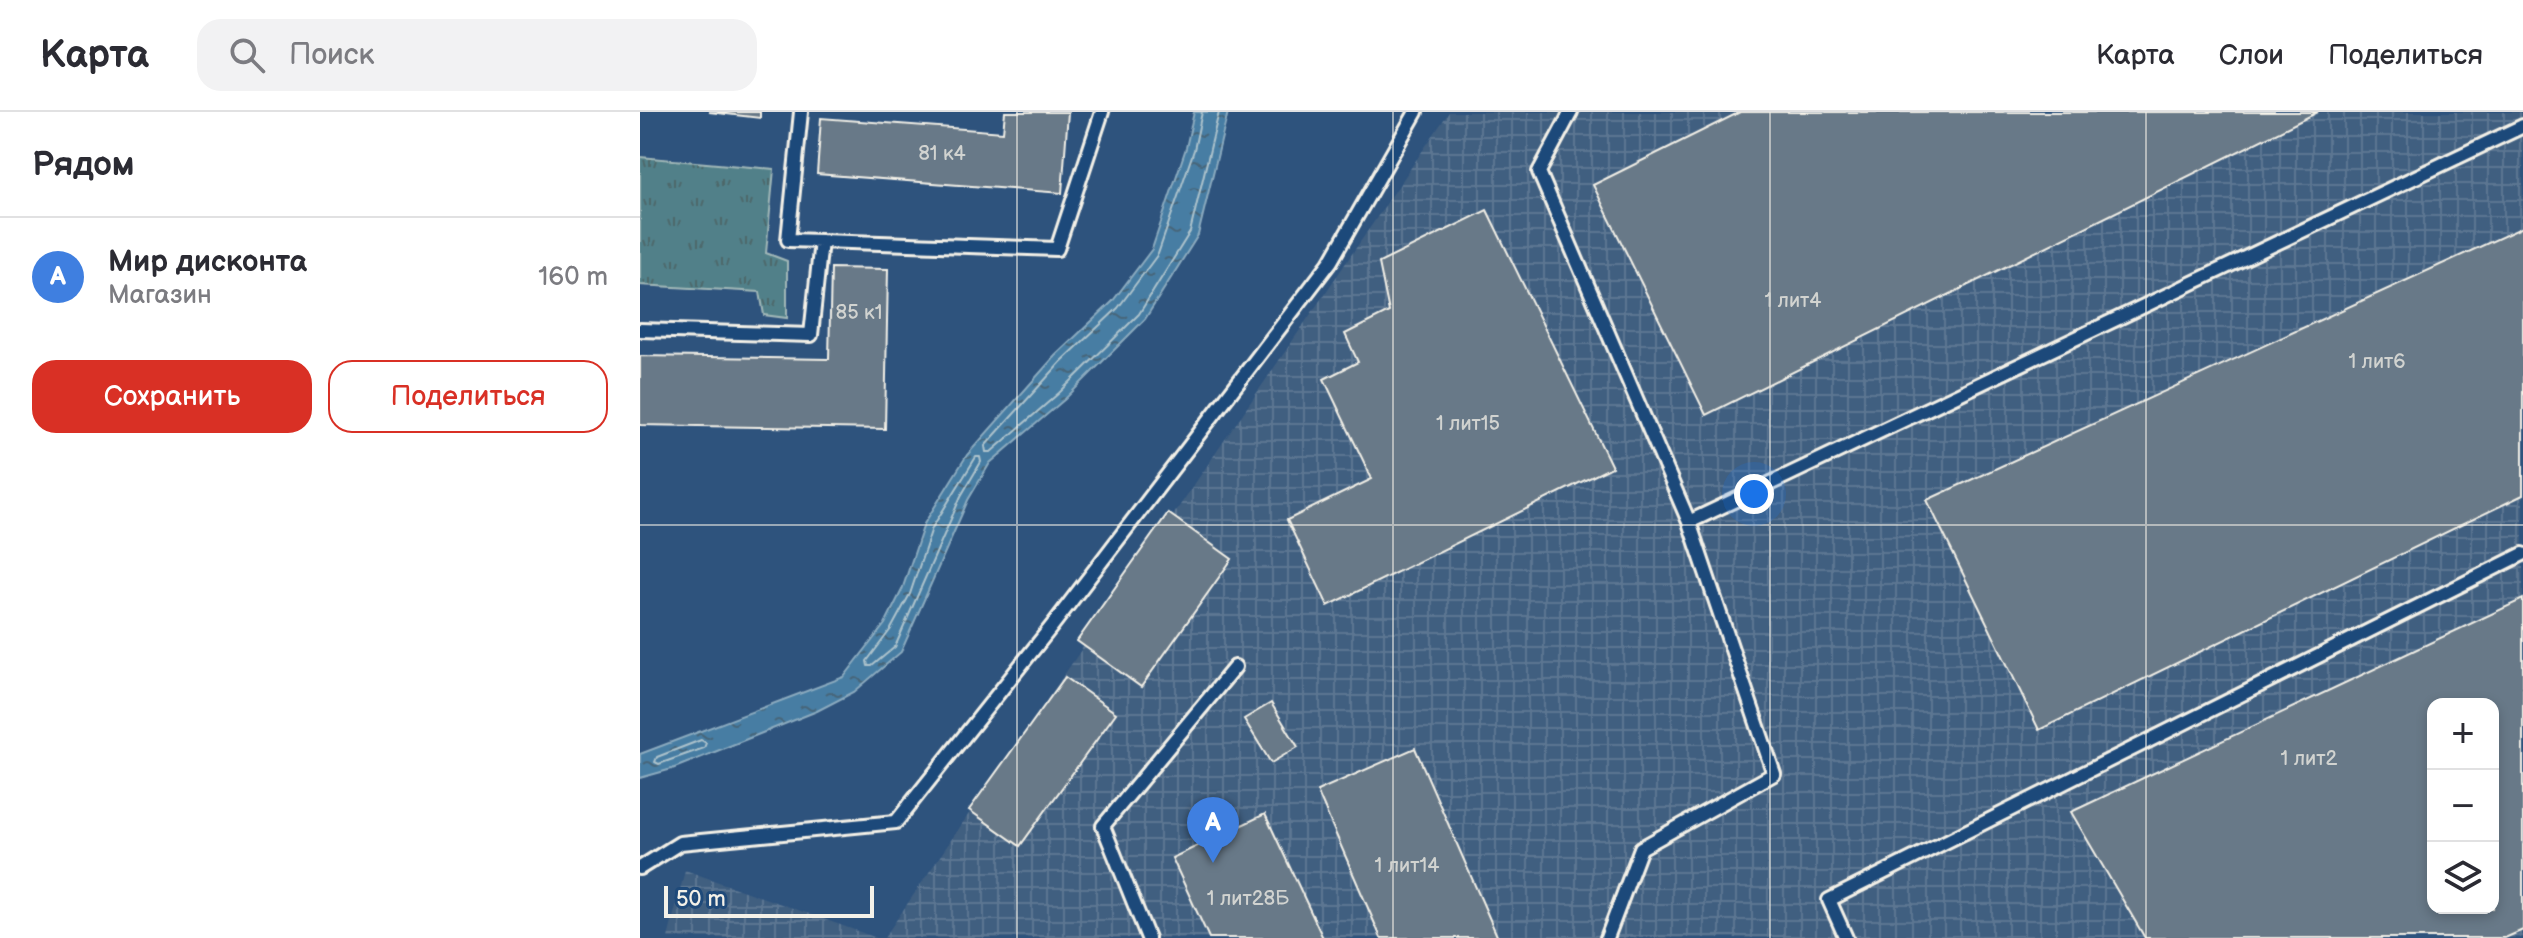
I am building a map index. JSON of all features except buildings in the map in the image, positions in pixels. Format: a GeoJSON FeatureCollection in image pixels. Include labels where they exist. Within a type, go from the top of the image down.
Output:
{"type":"FeatureCollection","features":[{"type":"Feature","properties":{"kind":"lane"},"geometry":{"type":"LineString","coordinates":[[801,112],[788,240],[1057,249],[1102,112]]}},
{"type":"Feature","properties":{"kind":"lane"},"geometry":{"type":"LineString","coordinates":[[640,868],[680,843],[896,822],[1052,626],[1331,261],[1416,112]]}},
{"type":"Feature","properties":{"kind":"lane"},"geometry":{"type":"LineString","coordinates":[[1571,112],[1539,172],[1689,522],[1774,774],[1641,848],[1607,938]]}},
{"type":"Feature","properties":{"kind":"lane"},"geometry":{"type":"LineString","coordinates":[[1689,522],[2523,126]]}},
{"type":"Feature","properties":{"kind":"lane"},"geometry":{"type":"LineString","coordinates":[[640,330],[811,335],[821,241]]}},
{"type":"Feature","properties":{"kind":"lane"},"geometry":{"type":"LineString","coordinates":[[1846,938],[1829,900],[2523,554]]}},
{"type":"Feature","properties":{"kind":"lane"},"geometry":{"type":"LineString","coordinates":[[1148,938],[1103,826],[1235,667]]}},
{"type":"Feature","properties":{"kind":"shaded area"},"geometry":{"type":"Polygon","coordinates":[[[1449,112],[2523,112],[2523,938],[884,938],[1449,112]]]}},
{"type":"Feature","properties":{"kind":"shaded area"},"geometry":{"type":"Polygon","coordinates":[[[685,870],[877,938],[668,938],[685,870]]]}},
{"type":"Feature","properties":{"kind":"green space"},"geometry":{"type":"Polygon","coordinates":[[[640,157],[774,169],[766,253],[787,261],[787,318],[764,315],[760,292],[640,285],[640,157]]]}},
{"type":"Feature","properties":{"kind":"water"},"geometry":{"type":"Polygon","coordinates":[[[1194,112],[1228,112],[1198,235],[1145,319],[1065,399],[990,463],[968,500],[901,652],[854,692],[817,711],[672,769],[640,778],[640,754],[844,677],[885,624],[902,590],[924,524],[967,455],[1055,356],[1112,302],[1152,249],[1186,148],[1194,112]]]}},
{"type":"Feature","properties":{"kind":"place","name":"Мир дисконта"},"geometry":{"type":"Point","coordinates":[1213,863]}}]}
